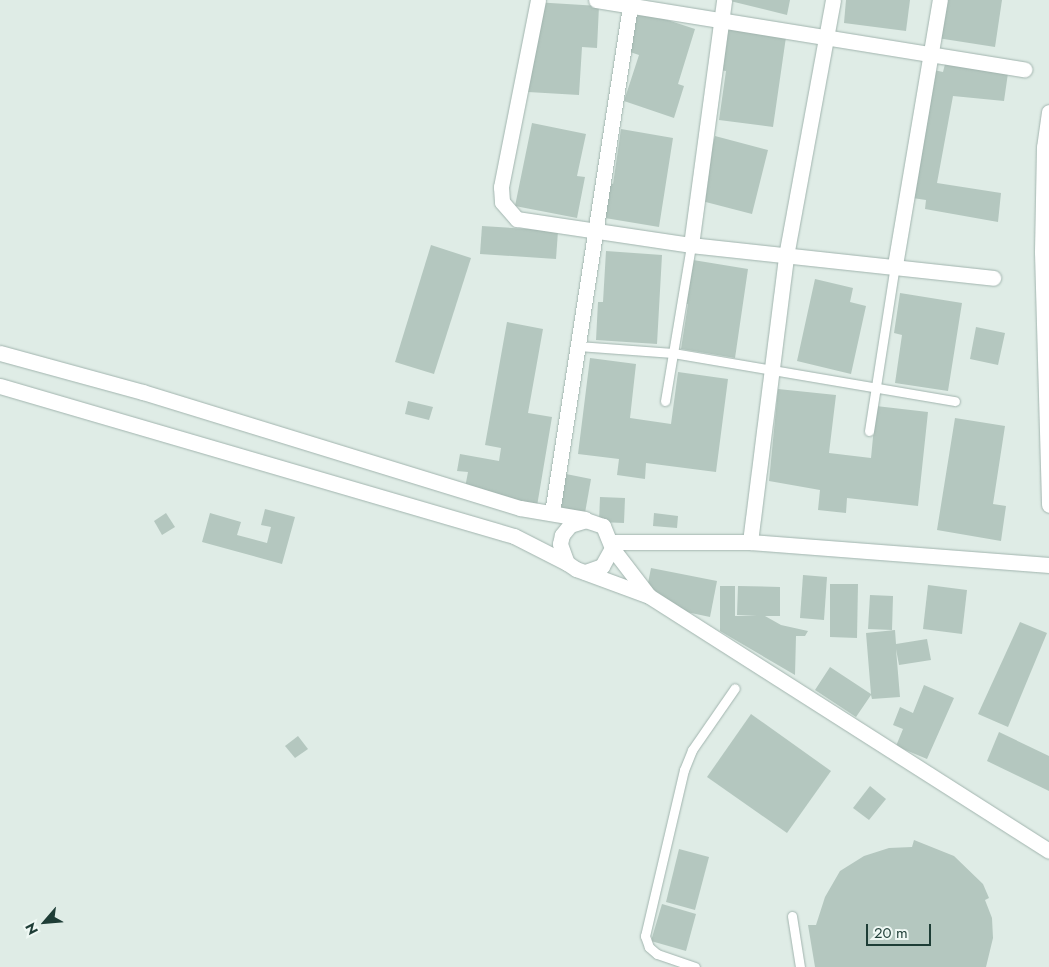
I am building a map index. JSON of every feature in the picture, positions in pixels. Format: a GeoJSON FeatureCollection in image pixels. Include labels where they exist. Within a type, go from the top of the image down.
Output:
{"type":"FeatureCollection","features":[{"type":"Feature","properties":{"kind":"street"},"geometry":{"type":"LineString","coordinates":[[538,0],[501,187],[502,202],[517,219],[691,245],[786,256],[895,265],[994,278]]}},
{"type":"Feature","properties":{"kind":"street"},"geometry":{"type":"LineString","coordinates":[[596,0],[631,3],[720,22],[931,52],[1024,69]]}},
{"type":"Feature","properties":{"kind":"street"},"geometry":{"type":"LineString","coordinates":[[691,245],[724,0]]}},
{"type":"Feature","properties":{"kind":"street"},"geometry":{"type":"LineString","coordinates":[[750,542],[761,472],[770,368],[786,256],[833,0]]}},
{"type":"Feature","properties":{"kind":"street"},"geometry":{"type":"LineString","coordinates":[[895,265],[940,0]]}},
{"type":"Feature","properties":{"kind":"street"},"geometry":{"type":"LineString","coordinates":[[552,513],[631,3]]}},
{"type":"Feature","properties":{"kind":"street"},"geometry":{"type":"LineString","coordinates":[[1049,112],[1046,252],[1049,506]]}},
{"type":"Feature","properties":{"kind":"street"},"geometry":{"type":"LineString","coordinates":[[0,353],[143,392],[416,479],[520,508],[586,520],[603,526],[611,545],[649,596]]}},
{"type":"Feature","properties":{"kind":"street"},"geometry":{"type":"LineString","coordinates":[[0,386],[514,536],[585,572],[649,596],[1049,851]]}},
{"type":"Feature","properties":{"kind":"street"},"geometry":{"type":"LineString","coordinates":[[567,563],[560,549],[562,535],[570,525],[586,520]]}},
{"type":"Feature","properties":{"kind":"street"},"geometry":{"type":"LineString","coordinates":[[611,545],[750,542],[1049,565]]}},
{"type":"Feature","properties":{"kind":"street"},"geometry":{"type":"LineString","coordinates":[[585,572],[602,566],[611,545]]}},
{"type":"Feature","properties":{"kind":"lane"},"geometry":{"type":"LineString","coordinates":[[665,400],[691,245]]}},
{"type":"Feature","properties":{"kind":"lane"},"geometry":{"type":"LineString","coordinates":[[870,431],[895,265]]}},
{"type":"Feature","properties":{"kind":"lane"},"geometry":{"type":"LineString","coordinates":[[578,346],[673,353],[955,401]]}},
{"type":"Feature","properties":{"kind":"lane"},"geometry":{"type":"LineString","coordinates":[[695,967],[657,954],[649,947],[645,936],[684,770],[692,750],[735,688]]}},
{"type":"Feature","properties":{"kind":"lane"},"geometry":{"type":"LineString","coordinates":[[792,916],[800,967]]}},
{"type":"Feature","properties":{"kind":"building"},"geometry":{"type":"Polygon","coordinates":[[[726,0],[790,0],[787,15],[726,0]]]}},
{"type":"Feature","properties":{"kind":"building"},"geometry":{"type":"Polygon","coordinates":[[[846,0],[910,0],[906,31],[844,23],[846,0]]]}},
{"type":"Feature","properties":{"kind":"building"},"geometry":{"type":"Polygon","coordinates":[[[937,0],[1002,0],[995,47],[931,37],[937,0]]]}},
{"type":"Feature","properties":{"kind":"building"},"geometry":{"type":"Polygon","coordinates":[[[534,2],[599,6],[597,48],[582,47],[579,95],[528,92],[534,2]]]}},
{"type":"Feature","properties":{"kind":"building"},"geometry":{"type":"Polygon","coordinates":[[[637,10],[695,29],[678,84],[684,86],[674,118],[624,101],[639,55],[624,50],[637,10]]]}},
{"type":"Feature","properties":{"kind":"building"},"geometry":{"type":"Polygon","coordinates":[[[724,28],[786,37],[773,127],[719,120],[726,71],[718,70],[724,28]]]}},
{"type":"Feature","properties":{"kind":"building"},"geometry":{"type":"Polygon","coordinates":[[[945,64],[1008,73],[1004,101],[953,96],[937,183],[1001,193],[998,222],[925,209],[926,200],[906,197],[924,68],[943,72],[945,64]]]}},
{"type":"Feature","properties":{"kind":"building"},"geometry":{"type":"Polygon","coordinates":[[[532,123],[586,134],[577,176],[585,177],[577,218],[515,206],[532,123]]]}},
{"type":"Feature","properties":{"kind":"building"},"geometry":{"type":"Polygon","coordinates":[[[621,129],[673,138],[659,227],[599,217],[604,182],[613,184],[621,129]]]}},
{"type":"Feature","properties":{"kind":"building"},"geometry":{"type":"Polygon","coordinates":[[[715,136],[768,150],[752,214],[698,200],[715,136]]]}},
{"type":"Feature","properties":{"kind":"building"},"geometry":{"type":"Polygon","coordinates":[[[482,226],[558,231],[556,259],[480,254],[482,226]]]}},
{"type":"Feature","properties":{"kind":"building"},"geometry":{"type":"Polygon","coordinates":[[[431,245],[471,258],[434,374],[395,362],[431,245]]]}},
{"type":"Feature","properties":{"kind":"building"},"geometry":{"type":"Polygon","coordinates":[[[606,251],[662,255],[657,344],[596,340],[598,302],[603,302],[606,251]]]}},
{"type":"Feature","properties":{"kind":"building"},"geometry":{"type":"Polygon","coordinates":[[[687,259],[748,269],[735,358],[681,349],[688,304],[680,303],[687,259]]]}},
{"type":"Feature","properties":{"kind":"building"},"geometry":{"type":"Polygon","coordinates":[[[815,279],[853,288],[850,302],[866,306],[851,374],[797,361],[815,279]]]}},
{"type":"Feature","properties":{"kind":"building"},"geometry":{"type":"Polygon","coordinates":[[[900,293],[962,303],[948,391],[895,383],[902,335],[894,333],[900,293]]]}},
{"type":"Feature","properties":{"kind":"building"},"geometry":{"type":"Polygon","coordinates":[[[507,322],[543,329],[528,413],[552,417],[537,506],[464,493],[468,472],[457,471],[460,454],[499,461],[501,448],[485,445],[507,322]]]}},
{"type":"Feature","properties":{"kind":"building"},"geometry":{"type":"Polygon","coordinates":[[[976,327],[1005,333],[998,365],[970,359],[976,327]]]}},
{"type":"Feature","properties":{"kind":"building"},"geometry":{"type":"Polygon","coordinates":[[[590,358],[636,364],[630,418],[671,424],[678,372],[728,379],[716,472],[646,463],[645,479],[617,475],[619,459],[578,454],[590,358]]]}},
{"type":"Feature","properties":{"kind":"building"},"geometry":{"type":"Polygon","coordinates":[[[778,389],[836,395],[829,453],[871,458],[876,406],[928,412],[918,506],[847,498],[846,513],[818,510],[820,490],[769,481],[778,389]]]}},
{"type":"Feature","properties":{"kind":"building"},"geometry":{"type":"Polygon","coordinates":[[[408,401],[433,407],[429,420],[405,414],[408,401]]]}},
{"type":"Feature","properties":{"kind":"building"},"geometry":{"type":"Polygon","coordinates":[[[955,418],[1005,426],[993,504],[1006,506],[1001,541],[937,530],[955,418]]]}},
{"type":"Feature","properties":{"kind":"building"},"geometry":{"type":"Polygon","coordinates":[[[566,474],[591,479],[585,513],[560,508],[566,474]]]}},
{"type":"Feature","properties":{"kind":"building"},"geometry":{"type":"Polygon","coordinates":[[[600,497],[625,498],[624,523],[599,522],[600,497]]]}},
{"type":"Feature","properties":{"kind":"building"},"geometry":{"type":"Polygon","coordinates":[[[265,509],[295,517],[282,564],[202,542],[210,513],[241,522],[237,535],[267,543],[271,527],[261,525],[265,509]]]}},
{"type":"Feature","properties":{"kind":"building"},"geometry":{"type":"Polygon","coordinates":[[[166,513],[175,527],[162,535],[154,521],[166,513]]]}},
{"type":"Feature","properties":{"kind":"building"},"geometry":{"type":"Polygon","coordinates":[[[654,513],[678,516],[677,528],[653,526],[654,513]]]}},
{"type":"Feature","properties":{"kind":"building"},"geometry":{"type":"Polygon","coordinates":[[[651,568],[717,581],[710,617],[644,603],[651,568]]]}},
{"type":"Feature","properties":{"kind":"building"},"geometry":{"type":"Polygon","coordinates":[[[803,575],[827,577],[824,620],[800,618],[803,575]]]}},
{"type":"Feature","properties":{"kind":"building"},"geometry":{"type":"Polygon","coordinates":[[[830,584],[858,584],[857,638],[830,637],[830,584]]]}},
{"type":"Feature","properties":{"kind":"building"},"geometry":{"type":"Polygon","coordinates":[[[928,585],[967,590],[962,634],[923,629],[928,585]]]}},
{"type":"Feature","properties":{"kind":"building"},"geometry":{"type":"Polygon","coordinates":[[[720,586],[735,586],[735,616],[757,616],[737,615],[738,586],[780,587],[780,616],[765,616],[781,625],[808,631],[805,636],[796,636],[795,675],[720,631],[720,586]]]}},
{"type":"Feature","properties":{"kind":"building"},"geometry":{"type":"Polygon","coordinates":[[[870,595],[893,596],[892,630],[868,629],[870,595]]]}},
{"type":"Feature","properties":{"kind":"building"},"geometry":{"type":"Polygon","coordinates":[[[1020,622],[1047,633],[1008,727],[978,714],[1020,622]]]}},
{"type":"Feature","properties":{"kind":"building"},"geometry":{"type":"Polygon","coordinates":[[[895,630],[896,644],[927,639],[931,660],[899,665],[896,649],[900,697],[872,699],[871,695],[856,717],[815,690],[830,667],[871,694],[866,633],[895,630]]]}},
{"type":"Feature","properties":{"kind":"building"},"geometry":{"type":"Polygon","coordinates":[[[924,685],[954,698],[927,759],[896,746],[903,729],[893,725],[900,707],[913,713],[924,685]]]}},
{"type":"Feature","properties":{"kind":"building"},"geometry":{"type":"Polygon","coordinates":[[[751,714],[831,771],[787,833],[707,777],[751,714]]]}},
{"type":"Feature","properties":{"kind":"building"},"geometry":{"type":"Polygon","coordinates":[[[999,732],[1049,756],[1049,791],[987,761],[999,732]]]}},
{"type":"Feature","properties":{"kind":"building"},"geometry":{"type":"Polygon","coordinates":[[[298,736],[308,749],[295,758],[285,746],[298,736]]]}},
{"type":"Feature","properties":{"kind":"building"},"geometry":{"type":"Polygon","coordinates":[[[870,786],[886,799],[869,820],[853,808],[870,786]]]}},
{"type":"Feature","properties":{"kind":"building"},"geometry":{"type":"Polygon","coordinates":[[[914,840],[954,856],[983,884],[989,898],[985,900],[992,918],[993,938],[986,967],[815,967],[808,925],[816,925],[825,897],[840,871],[864,856],[889,848],[912,847],[914,840]]]}},
{"type":"Feature","properties":{"kind":"building"},"geometry":{"type":"Polygon","coordinates":[[[679,849],[709,857],[695,910],[666,902],[679,849]]]}},
{"type":"Feature","properties":{"kind":"building"},"geometry":{"type":"Polygon","coordinates":[[[662,904],[696,914],[686,951],[651,941],[662,904]]]}}]}
